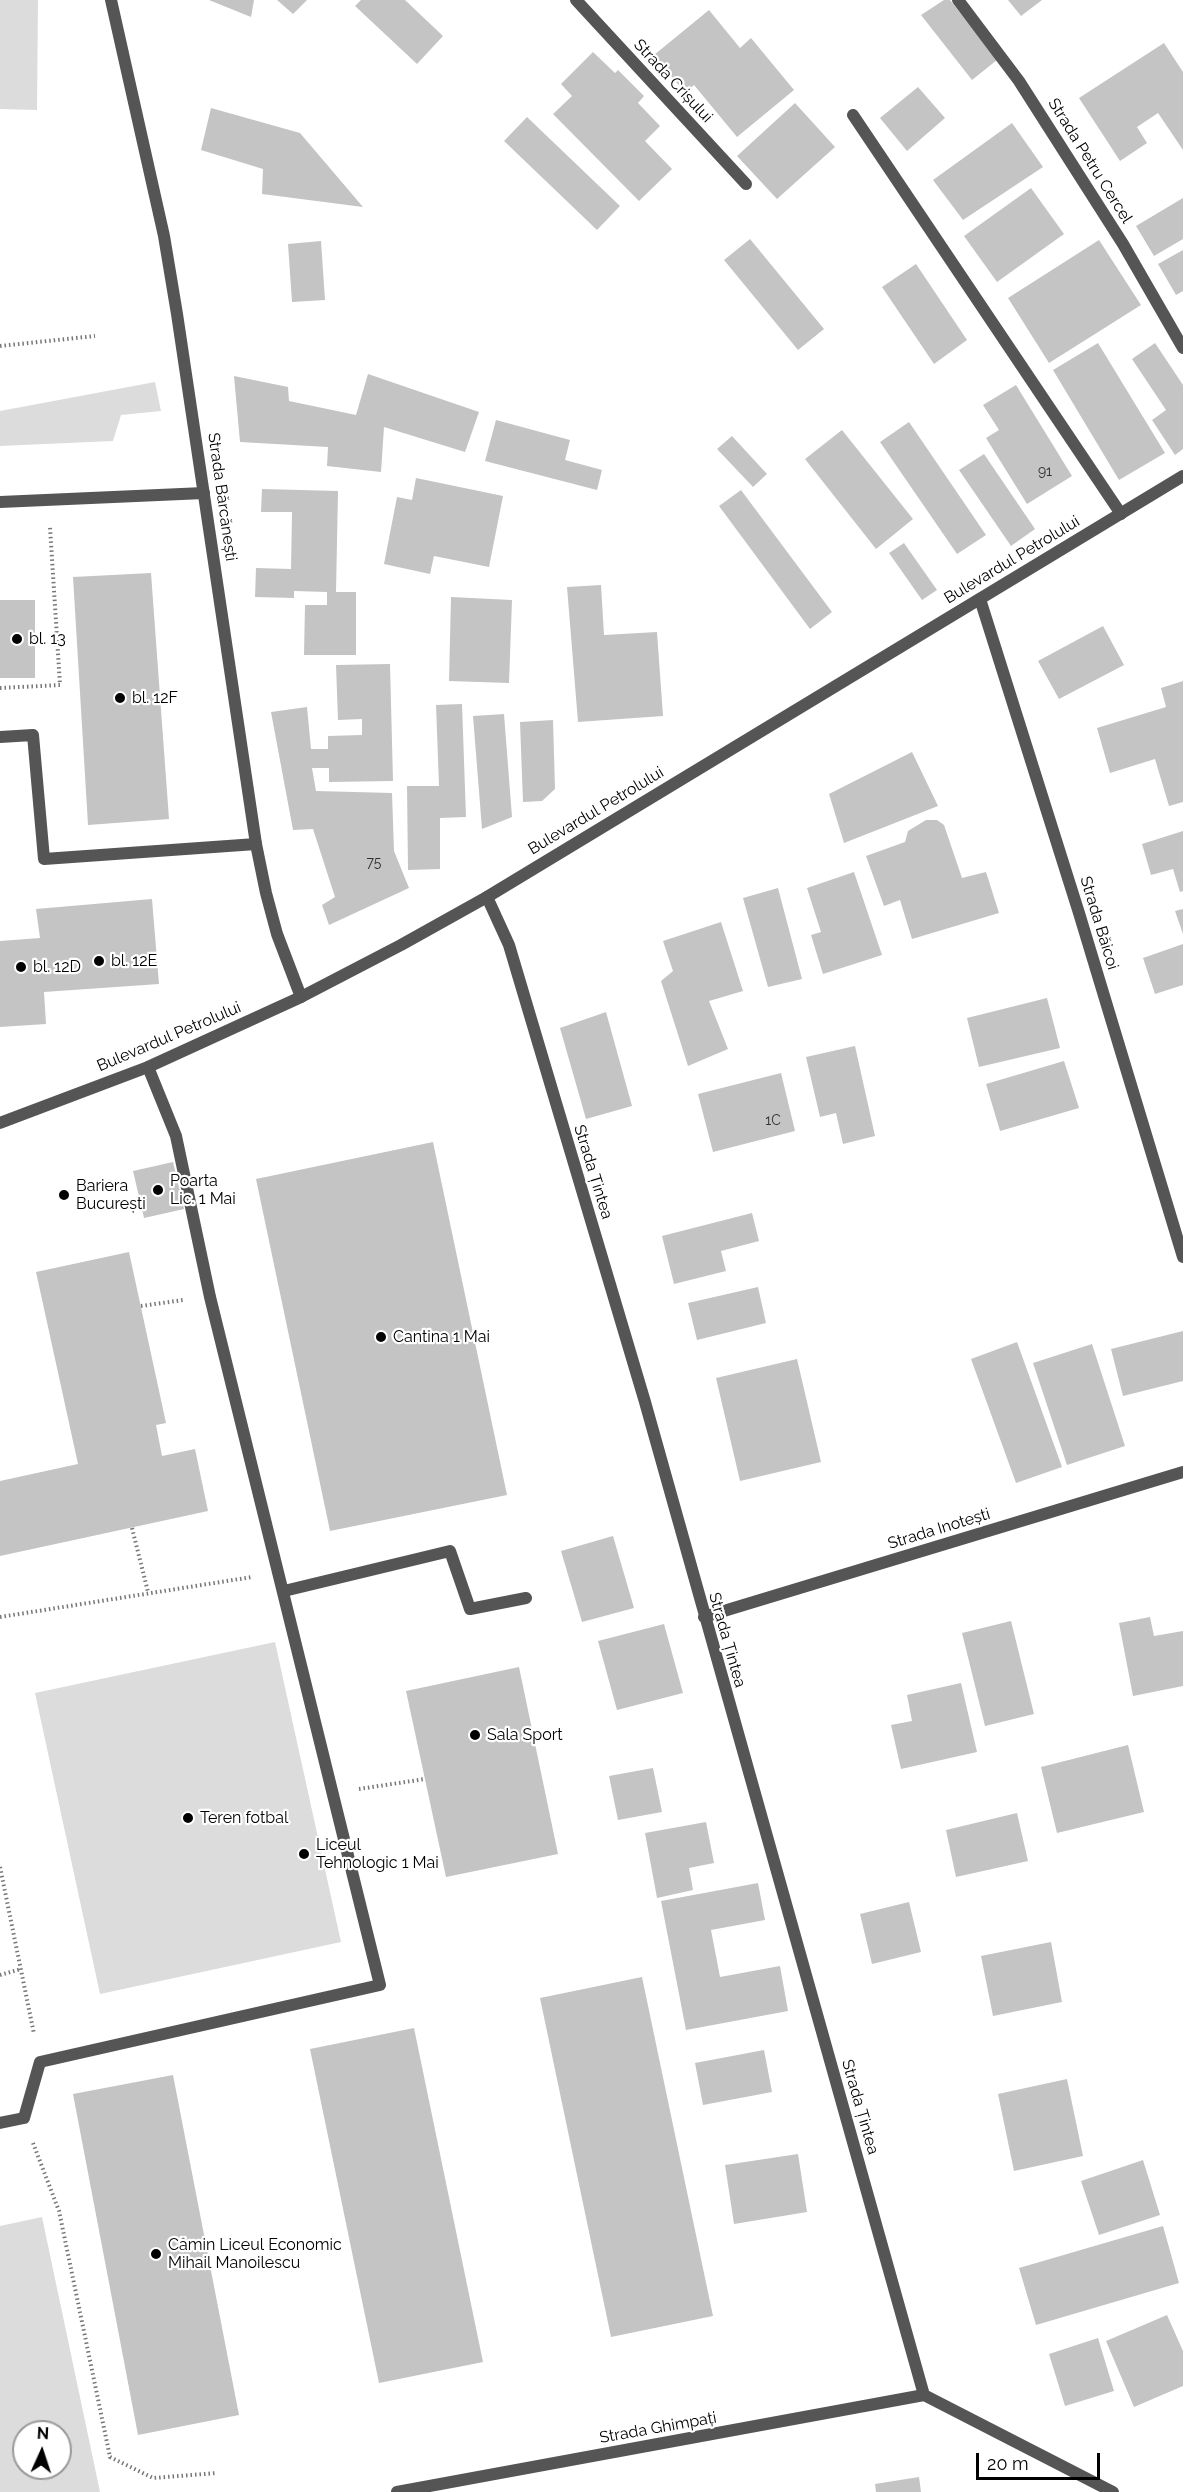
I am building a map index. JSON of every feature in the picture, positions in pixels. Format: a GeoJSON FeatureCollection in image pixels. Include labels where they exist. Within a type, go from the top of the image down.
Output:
{"type":"FeatureCollection","features":[{"type":"Feature","properties":{"kind":"street","name":"Strada Bărcănești"},"geometry":{"type":"LineString","coordinates":[[111,0],[164,237],[256,844],[266,893],[278,934],[301,997]]}},
{"type":"Feature","properties":{"kind":"street","name":"Strada Crișului"},"geometry":{"type":"LineString","coordinates":[[576,0],[746,184]]}},
{"type":"Feature","properties":{"kind":"street","name":"Strada Petru Cercel"},"geometry":{"type":"LineString","coordinates":[[958,0],[1020,81],[1123,244],[1183,348]]}},
{"type":"Feature","properties":{"kind":"street"},"geometry":{"type":"LineString","coordinates":[[852,115],[1121,514]]}},
{"type":"Feature","properties":{"kind":"street","name":"Bulevardul Petrolului"},"geometry":{"type":"LineString","coordinates":[[0,1123],[148,1067],[301,997],[487,897],[1183,477]]}},
{"type":"Feature","properties":{"kind":"street"},"geometry":{"type":"LineString","coordinates":[[0,502],[204,493]]}},
{"type":"Feature","properties":{"kind":"street","name":"Strada Băicoi"},"geometry":{"type":"LineString","coordinates":[[981,599],[1076,901],[1183,1257]]}},
{"type":"Feature","properties":{"kind":"street"},"geometry":{"type":"LineString","coordinates":[[0,737],[33,735],[44,859],[256,844]]}},
{"type":"Feature","properties":{"kind":"street","name":"Strada Țintea"},"geometry":{"type":"LineString","coordinates":[[487,897],[512,957],[645,1402],[924,2395]]}},
{"type":"Feature","properties":{"kind":"street"},"geometry":{"type":"LineString","coordinates":[[0,2123],[24,2118],[40,2062],[380,1985],[210,1297],[176,1136],[148,1067]]}},
{"type":"Feature","properties":{"kind":"street","name":"Strada Inotești"},"geometry":{"type":"LineString","coordinates":[[704,1617],[1183,1472]]}},
{"type":"Feature","properties":{"kind":"street"},"geometry":{"type":"LineString","coordinates":[[284,1591],[450,1551],[470,1609],[526,1598]]}},
{"type":"Feature","properties":{"kind":"street"},"geometry":{"type":"LineString","coordinates":[[924,2395],[1113,2492]]}},
{"type":"Feature","properties":{"kind":"street","name":"Strada Ghimpați"},"geometry":{"type":"LineString","coordinates":[[397,2492],[924,2395]]}},
{"type":"Feature","properties":{"kind":"path"},"geometry":{"type":"LineString","coordinates":[[0,346],[95,336]]}},
{"type":"Feature","properties":{"kind":"path"},"geometry":{"type":"LineString","coordinates":[[0,688],[60,685],[49,500]]}},
{"type":"Feature","properties":{"kind":"path"},"geometry":{"type":"LineString","coordinates":[[141,1306],[210,1297]]}},
{"type":"Feature","properties":{"kind":"path"},"geometry":{"type":"LineString","coordinates":[[132,1528],[148,1592]]}},
{"type":"Feature","properties":{"kind":"path"},"geometry":{"type":"LineString","coordinates":[[0,1617],[279,1573]]}},
{"type":"Feature","properties":{"kind":"path"},"geometry":{"type":"LineString","coordinates":[[334,1793],[425,1779]]}},
{"type":"Feature","properties":{"kind":"path"},"geometry":{"type":"LineString","coordinates":[[0,1867],[40,2062]]}},
{"type":"Feature","properties":{"kind":"path"},"geometry":{"type":"LineString","coordinates":[[0,1975],[21,1969]]}},
{"type":"Feature","properties":{"kind":"path"},"geometry":{"type":"LineString","coordinates":[[24,2118],[59,2211],[110,2457],[153,2478],[217,2473]]}},
{"type":"Feature","properties":{"kind":"shaded area"},"geometry":{"type":"Polygon","coordinates":[[[0,0],[38,0],[37,110],[0,109],[0,0]]]}},
{"type":"Feature","properties":{"kind":"shaded area"},"geometry":{"type":"Polygon","coordinates":[[[155,382],[161,411],[121,415],[113,441],[0,446],[0,411],[155,382]]]}},
{"type":"Feature","properties":{"kind":"shaded area","name":"Teren fotbal"},"geometry":{"type":"Polygon","coordinates":[[[275,1642],[341,1942],[100,1994],[35,1693],[275,1642]]]}},
{"type":"Feature","properties":{"kind":"shaded area"},"geometry":{"type":"Polygon","coordinates":[[[42,2217],[100,2492],[0,2492],[0,2226],[42,2217]]]}},
{"type":"Feature","properties":{"kind":"building"},"geometry":{"type":"Polygon","coordinates":[[[209,0],[254,0],[251,17],[209,0]]]}},
{"type":"Feature","properties":{"kind":"building"},"geometry":{"type":"Polygon","coordinates":[[[277,0],[307,0],[293,14],[277,0]]]}},
{"type":"Feature","properties":{"kind":"building"},"geometry":{"type":"Polygon","coordinates":[[[361,0],[405,0],[443,36],[417,64],[355,6],[361,0]]]}},
{"type":"Feature","properties":{"kind":"building"},"geometry":{"type":"Polygon","coordinates":[[[944,0],[950,0],[997,60],[972,80],[921,15],[944,0]]]}},
{"type":"Feature","properties":{"kind":"building"},"geometry":{"type":"Polygon","coordinates":[[[1008,0],[1042,0],[1021,16],[1008,0]]]}},
{"type":"Feature","properties":{"kind":"building"},"geometry":{"type":"Polygon","coordinates":[[[709,10],[740,48],[751,38],[794,90],[737,137],[694,85],[685,93],[654,55],[709,10]]]}},
{"type":"Feature","properties":{"kind":"building"},"geometry":{"type":"Polygon","coordinates":[[[1164,43],[1183,72],[1183,150],[1158,113],[1137,127],[1147,143],[1120,161],[1079,98],[1164,43]]]}},
{"type":"Feature","properties":{"kind":"building"},"geometry":{"type":"Polygon","coordinates":[[[593,52],[615,73],[618,70],[644,96],[638,103],[660,126],[645,141],[672,169],[639,201],[553,114],[572,96],[561,84],[593,52]]]}},
{"type":"Feature","properties":{"kind":"building"},"geometry":{"type":"Polygon","coordinates":[[[918,87],[945,118],[907,151],[880,118],[918,87]]]}},
{"type":"Feature","properties":{"kind":"building"},"geometry":{"type":"Polygon","coordinates":[[[795,103],[835,147],[777,199],[737,156],[795,103]]]}},
{"type":"Feature","properties":{"kind":"building"},"geometry":{"type":"Polygon","coordinates":[[[211,108],[300,133],[363,207],[262,194],[263,169],[201,150],[211,108]]]}},
{"type":"Feature","properties":{"kind":"building"},"geometry":{"type":"Polygon","coordinates":[[[527,117],[620,206],[597,230],[504,141],[527,117]]]}},
{"type":"Feature","properties":{"kind":"building"},"geometry":{"type":"Polygon","coordinates":[[[1012,123],[1043,167],[963,220],[933,180],[1012,123]]]}},
{"type":"Feature","properties":{"kind":"building"},"geometry":{"type":"Polygon","coordinates":[[[1031,188],[1064,234],[997,282],[964,236],[1031,188]]]}},
{"type":"Feature","properties":{"kind":"building"},"geometry":{"type":"Polygon","coordinates":[[[1183,198],[1183,239],[1154,256],[1136,226],[1183,198]]]}},
{"type":"Feature","properties":{"kind":"building"},"geometry":{"type":"Polygon","coordinates":[[[750,239],[824,329],[798,350],[724,260],[750,239]]]}},
{"type":"Feature","properties":{"kind":"building"},"geometry":{"type":"Polygon","coordinates":[[[1099,240],[1141,305],[1049,363],[1008,298],[1099,240]]]}},
{"type":"Feature","properties":{"kind":"building"},"geometry":{"type":"Polygon","coordinates":[[[321,241],[325,300],[292,302],[288,244],[321,241]]]}},
{"type":"Feature","properties":{"kind":"building"},"geometry":{"type":"Polygon","coordinates":[[[1183,250],[1183,291],[1176,295],[1158,264],[1183,250]]]}},
{"type":"Feature","properties":{"kind":"building"},"geometry":{"type":"Polygon","coordinates":[[[916,264],[967,340],[934,364],[882,287],[916,264]]]}},
{"type":"Feature","properties":{"kind":"building"},"geometry":{"type":"Polygon","coordinates":[[[1098,343],[1165,453],[1119,480],[1053,370],[1098,343]]]}},
{"type":"Feature","properties":{"kind":"building"},"geometry":{"type":"Polygon","coordinates":[[[1155,343],[1183,385],[1183,449],[1175,455],[1152,420],[1166,410],[1132,359],[1155,343]]]}},
{"type":"Feature","properties":{"kind":"building"},"geometry":{"type":"Polygon","coordinates":[[[368,374],[479,412],[465,452],[384,427],[381,472],[327,466],[328,447],[240,442],[234,376],[288,387],[289,401],[356,415],[368,374]]]}},
{"type":"Feature","properties":{"kind":"building"},"geometry":{"type":"Polygon","coordinates":[[[1016,385],[1072,476],[1027,504],[986,438],[999,430],[983,405],[1016,385]]]}},
{"type":"Feature","properties":{"kind":"building"},"geometry":{"type":"Polygon","coordinates":[[[496,420],[570,440],[565,460],[602,470],[597,490],[485,461],[496,420]]]}},
{"type":"Feature","properties":{"kind":"building"},"geometry":{"type":"Polygon","coordinates":[[[909,422],[986,535],[957,554],[880,442],[909,422]]]}},
{"type":"Feature","properties":{"kind":"building"},"geometry":{"type":"Polygon","coordinates":[[[842,430],[913,519],[876,549],[805,459],[842,430]]]}},
{"type":"Feature","properties":{"kind":"building"},"geometry":{"type":"Polygon","coordinates":[[[732,436],[767,474],[753,487],[717,449],[732,436]]]}},
{"type":"Feature","properties":{"kind":"building"},"geometry":{"type":"Polygon","coordinates":[[[984,454],[1035,529],[1011,546],[959,470],[984,454]]]}},
{"type":"Feature","properties":{"kind":"building"},"geometry":{"type":"Polygon","coordinates":[[[416,478],[503,496],[489,567],[434,556],[430,574],[384,564],[397,497],[412,500],[416,478]]]}},
{"type":"Feature","properties":{"kind":"building"},"geometry":{"type":"Polygon","coordinates":[[[262,489],[338,491],[336,592],[356,592],[356,655],[304,655],[305,605],[327,605],[327,592],[294,591],[294,598],[255,597],[256,568],[291,569],[292,512],[261,512],[262,489]]]}},
{"type":"Feature","properties":{"kind":"building"},"geometry":{"type":"Polygon","coordinates":[[[741,490],[832,612],[810,629],[719,506],[741,490]]]}},
{"type":"Feature","properties":{"kind":"building"},"geometry":{"type":"Polygon","coordinates":[[[904,543],[937,590],[922,600],[889,553],[904,543]]]}},
{"type":"Feature","properties":{"kind":"building","name":"bl. 12F"},"geometry":{"type":"Polygon","coordinates":[[[151,573],[169,819],[88,825],[73,577],[151,573]]]}},
{"type":"Feature","properties":{"kind":"building"},"geometry":{"type":"Polygon","coordinates":[[[601,585],[604,635],[657,632],[663,716],[578,722],[567,587],[601,585]]]}},
{"type":"Feature","properties":{"kind":"building"},"geometry":{"type":"Polygon","coordinates":[[[451,597],[512,600],[509,683],[449,681],[451,597]]]}},
{"type":"Feature","properties":{"kind":"building","name":"bl. 13"},"geometry":{"type":"Polygon","coordinates":[[[0,600],[35,600],[35,678],[0,678],[0,600]]]}},
{"type":"Feature","properties":{"kind":"building"},"geometry":{"type":"Polygon","coordinates":[[[1103,626],[1124,665],[1059,699],[1038,661],[1103,626]]]}},
{"type":"Feature","properties":{"kind":"building"},"geometry":{"type":"Polygon","coordinates":[[[390,664],[393,781],[329,782],[329,768],[312,768],[316,791],[392,793],[394,851],[409,888],[329,925],[322,905],[335,897],[313,829],[293,830],[271,712],[307,707],[311,749],[328,749],[328,736],[362,735],[362,719],[338,720],[336,665],[390,664]]]}},
{"type":"Feature","properties":{"kind":"building"},"geometry":{"type":"Polygon","coordinates":[[[1183,681],[1183,802],[1169,806],[1155,759],[1110,773],[1097,728],[1166,707],[1161,688],[1183,681]]]}},
{"type":"Feature","properties":{"kind":"building"},"geometry":{"type":"Polygon","coordinates":[[[462,704],[466,817],[440,818],[440,869],[408,870],[407,786],[439,786],[436,705],[462,704]]]}},
{"type":"Feature","properties":{"kind":"building"},"geometry":{"type":"Polygon","coordinates":[[[504,714],[512,817],[482,829],[473,716],[504,714]]]}},
{"type":"Feature","properties":{"kind":"building"},"geometry":{"type":"Polygon","coordinates":[[[553,720],[555,789],[542,801],[523,802],[520,722],[553,720]]]}},
{"type":"Feature","properties":{"kind":"building"},"geometry":{"type":"Polygon","coordinates":[[[912,752],[938,806],[844,843],[829,794],[912,752]]]}},
{"type":"Feature","properties":{"kind":"building"},"geometry":{"type":"Polygon","coordinates":[[[926,820],[937,820],[944,825],[962,878],[986,872],[999,913],[912,939],[900,900],[884,906],[866,856],[905,842],[908,831],[926,820]]]}},
{"type":"Feature","properties":{"kind":"building"},"geometry":{"type":"Polygon","coordinates":[[[1183,831],[1183,891],[1180,892],[1173,869],[1151,875],[1142,844],[1183,831]]]}},
{"type":"Feature","properties":{"kind":"building"},"geometry":{"type":"Polygon","coordinates":[[[854,872],[882,955],[823,974],[811,935],[821,932],[807,888],[854,872]]]}},
{"type":"Feature","properties":{"kind":"building"},"geometry":{"type":"Polygon","coordinates":[[[778,888],[802,979],[768,987],[743,898],[778,888]]]}},
{"type":"Feature","properties":{"kind":"building","name":"bl. 12E"},"geometry":{"type":"Polygon","coordinates":[[[152,899],[159,984],[44,992],[46,1024],[0,1027],[0,941],[40,938],[36,909],[152,899]]]}},
{"type":"Feature","properties":{"kind":"building"},"geometry":{"type":"Polygon","coordinates":[[[1183,909],[1183,934],[1175,911],[1183,909]]]}},
{"type":"Feature","properties":{"kind":"building"},"geometry":{"type":"Polygon","coordinates":[[[721,922],[743,991],[709,1001],[728,1049],[688,1066],[661,981],[673,971],[663,941],[721,922]]]}},
{"type":"Feature","properties":{"kind":"building"},"geometry":{"type":"Polygon","coordinates":[[[1183,944],[1183,985],[1155,994],[1143,958],[1183,944]]]}},
{"type":"Feature","properties":{"kind":"building"},"geometry":{"type":"Polygon","coordinates":[[[1047,998],[1060,1048],[979,1067],[967,1018],[1047,998]]]}},
{"type":"Feature","properties":{"kind":"building"},"geometry":{"type":"Polygon","coordinates":[[[606,1012],[632,1106],[586,1119],[560,1028],[606,1012]]]}},
{"type":"Feature","properties":{"kind":"building"},"geometry":{"type":"Polygon","coordinates":[[[855,1046],[875,1136],[843,1144],[836,1113],[820,1117],[806,1057],[855,1046]]]}},
{"type":"Feature","properties":{"kind":"building"},"geometry":{"type":"Polygon","coordinates":[[[1064,1061],[1079,1108],[1000,1131],[986,1084],[1064,1061]]]}},
{"type":"Feature","properties":{"kind":"building"},"geometry":{"type":"Polygon","coordinates":[[[781,1073],[795,1131],[713,1152],[698,1094],[781,1073]]]}},
{"type":"Feature","properties":{"kind":"building","name":"Cantina 1 Mai"},"geometry":{"type":"Polygon","coordinates":[[[433,1142],[507,1495],[330,1531],[256,1179],[433,1142]]]}},
{"type":"Feature","properties":{"kind":"building","name":"Poarta Lic. 1 Mai"},"geometry":{"type":"Polygon","coordinates":[[[173,1162],[184,1209],[144,1218],[133,1171],[173,1162]]]}},
{"type":"Feature","properties":{"kind":"building"},"geometry":{"type":"Polygon","coordinates":[[[752,1213],[759,1241],[721,1251],[726,1271],[674,1284],[662,1236],[752,1213]]]}},
{"type":"Feature","properties":{"kind":"building"},"geometry":{"type":"Polygon","coordinates":[[[129,1252],[166,1423],[156,1425],[162,1456],[195,1449],[208,1511],[0,1556],[0,1481],[78,1464],[36,1272],[129,1252]]]}},
{"type":"Feature","properties":{"kind":"building"},"geometry":{"type":"Polygon","coordinates":[[[758,1287],[766,1323],[697,1340],[688,1303],[758,1287]]]}},
{"type":"Feature","properties":{"kind":"building"},"geometry":{"type":"Polygon","coordinates":[[[1183,1331],[1183,1381],[1123,1396],[1111,1349],[1183,1331]]]}},
{"type":"Feature","properties":{"kind":"building"},"geometry":{"type":"Polygon","coordinates":[[[1017,1342],[1062,1467],[1016,1483],[971,1359],[1017,1342]]]}},
{"type":"Feature","properties":{"kind":"building"},"geometry":{"type":"Polygon","coordinates":[[[1092,1344],[1125,1446],[1067,1465],[1033,1363],[1092,1344]]]}},
{"type":"Feature","properties":{"kind":"building"},"geometry":{"type":"Polygon","coordinates":[[[797,1359],[821,1462],[740,1481],[716,1378],[797,1359]]]}},
{"type":"Feature","properties":{"kind":"building"},"geometry":{"type":"Polygon","coordinates":[[[613,1536],[634,1608],[582,1622],[561,1551],[613,1536]]]}},
{"type":"Feature","properties":{"kind":"building"},"geometry":{"type":"Polygon","coordinates":[[[1150,1617],[1154,1636],[1183,1631],[1183,1686],[1133,1696],[1119,1623],[1150,1617]]]}},
{"type":"Feature","properties":{"kind":"building"},"geometry":{"type":"Polygon","coordinates":[[[1011,1621],[1034,1714],[985,1726],[962,1633],[1011,1621]]]}},
{"type":"Feature","properties":{"kind":"building"},"geometry":{"type":"Polygon","coordinates":[[[664,1624],[683,1693],[617,1710],[598,1641],[664,1624]]]}},
{"type":"Feature","properties":{"kind":"building","name":"Sala Sport"},"geometry":{"type":"Polygon","coordinates":[[[519,1667],[558,1854],[446,1877],[406,1691],[519,1667]]]}},
{"type":"Feature","properties":{"kind":"building"},"geometry":{"type":"Polygon","coordinates":[[[961,1683],[977,1752],[901,1769],[891,1725],[912,1721],[907,1695],[961,1683]]]}},
{"type":"Feature","properties":{"kind":"building"},"geometry":{"type":"Polygon","coordinates":[[[1128,1745],[1144,1812],[1057,1833],[1041,1767],[1128,1745]]]}},
{"type":"Feature","properties":{"kind":"building"},"geometry":{"type":"Polygon","coordinates":[[[653,1768],[662,1812],[618,1820],[609,1776],[653,1768]]]}},
{"type":"Feature","properties":{"kind":"building"},"geometry":{"type":"Polygon","coordinates":[[[1017,1813],[1028,1861],[956,1877],[946,1830],[1017,1813]]]}},
{"type":"Feature","properties":{"kind":"building"},"geometry":{"type":"Polygon","coordinates":[[[706,1822],[714,1863],[689,1868],[693,1890],[657,1898],[645,1833],[706,1822]]]}},
{"type":"Feature","properties":{"kind":"building"},"geometry":{"type":"Polygon","coordinates":[[[758,1883],[765,1920],[711,1930],[720,1977],[780,1966],[788,2011],[686,2030],[661,1901],[758,1883]]]}},
{"type":"Feature","properties":{"kind":"building"},"geometry":{"type":"Polygon","coordinates":[[[909,1902],[921,1952],[872,1964],[860,1914],[909,1902]]]}},
{"type":"Feature","properties":{"kind":"building"},"geometry":{"type":"Polygon","coordinates":[[[1051,1942],[1062,2002],[993,2016],[981,1956],[1051,1942]]]}},
{"type":"Feature","properties":{"kind":"building"},"geometry":{"type":"Polygon","coordinates":[[[642,1977],[713,2316],[611,2337],[540,1998],[642,1977]]]}},
{"type":"Feature","properties":{"kind":"building"},"geometry":{"type":"Polygon","coordinates":[[[414,2028],[483,2362],[379,2383],[310,2049],[414,2028]]]}},
{"type":"Feature","properties":{"kind":"building"},"geometry":{"type":"Polygon","coordinates":[[[764,2050],[772,2092],[703,2105],[695,2063],[764,2050]]]}},
{"type":"Feature","properties":{"kind":"building","name":"Cămin Liceul Economic Mihail Manoilescu"},"geometry":{"type":"Polygon","coordinates":[[[173,2075],[239,2415],[138,2435],[73,2094],[173,2075]]]}},
{"type":"Feature","properties":{"kind":"building"},"geometry":{"type":"Polygon","coordinates":[[[1067,2079],[1083,2156],[1014,2171],[998,2094],[1067,2079]]]}},
{"type":"Feature","properties":{"kind":"building"},"geometry":{"type":"Polygon","coordinates":[[[798,2154],[807,2212],[734,2224],[725,2165],[798,2154]]]}},
{"type":"Feature","properties":{"kind":"building"},"geometry":{"type":"Polygon","coordinates":[[[1143,2160],[1160,2215],[1099,2235],[1081,2181],[1143,2160]]]}},
{"type":"Feature","properties":{"kind":"building"},"geometry":{"type":"Polygon","coordinates":[[[1163,2226],[1179,2283],[1036,2325],[1019,2268],[1163,2226]]]}},
{"type":"Feature","properties":{"kind":"building"},"geometry":{"type":"Polygon","coordinates":[[[1167,2315],[1183,2351],[1183,2386],[1134,2407],[1106,2341],[1167,2315]]]}},
{"type":"Feature","properties":{"kind":"building"},"geometry":{"type":"Polygon","coordinates":[[[1098,2338],[1114,2391],[1065,2406],[1049,2354],[1098,2338]]]}},
{"type":"Feature","properties":{"kind":"building"},"geometry":{"type":"Polygon","coordinates":[[[919,2477],[921,2492],[876,2492],[875,2484],[919,2477]]]}},
{"type":"Feature","properties":{"kind":"place","name":"bl. 13"},"geometry":{"type":"Point","coordinates":[17,639]}},
{"type":"Feature","properties":{"kind":"place","name":"bl. 12F"},"geometry":{"type":"Point","coordinates":[120,698]}},
{"type":"Feature","properties":{"kind":"place","name":"bl. 12E"},"geometry":{"type":"Point","coordinates":[99,961]}},
{"type":"Feature","properties":{"kind":"place","name":"bl. 12D"},"geometry":{"type":"Point","coordinates":[21,967]}},
{"type":"Feature","properties":{"kind":"place","name":"Poarta Lic. 1 Mai"},"geometry":{"type":"Point","coordinates":[158,1190]}},
{"type":"Feature","properties":{"kind":"place","name":"Bariera București"},"geometry":{"type":"Point","coordinates":[64,1195]}},
{"type":"Feature","properties":{"kind":"place","name":"Cantina 1 Mai"},"geometry":{"type":"Point","coordinates":[381,1337]}},
{"type":"Feature","properties":{"kind":"place","name":"Sala Sport"},"geometry":{"type":"Point","coordinates":[475,1735]}},
{"type":"Feature","properties":{"kind":"place","name":"Teren fotbal"},"geometry":{"type":"Point","coordinates":[188,1818]}},
{"type":"Feature","properties":{"kind":"place","name":"Liceul Tehnologic 1 Mai"},"geometry":{"type":"Point","coordinates":[304,1854]}},
{"type":"Feature","properties":{"kind":"place","name":"Cămin Liceul Economic Mihail Manoilescu"},"geometry":{"type":"Point","coordinates":[156,2254]}}]}
